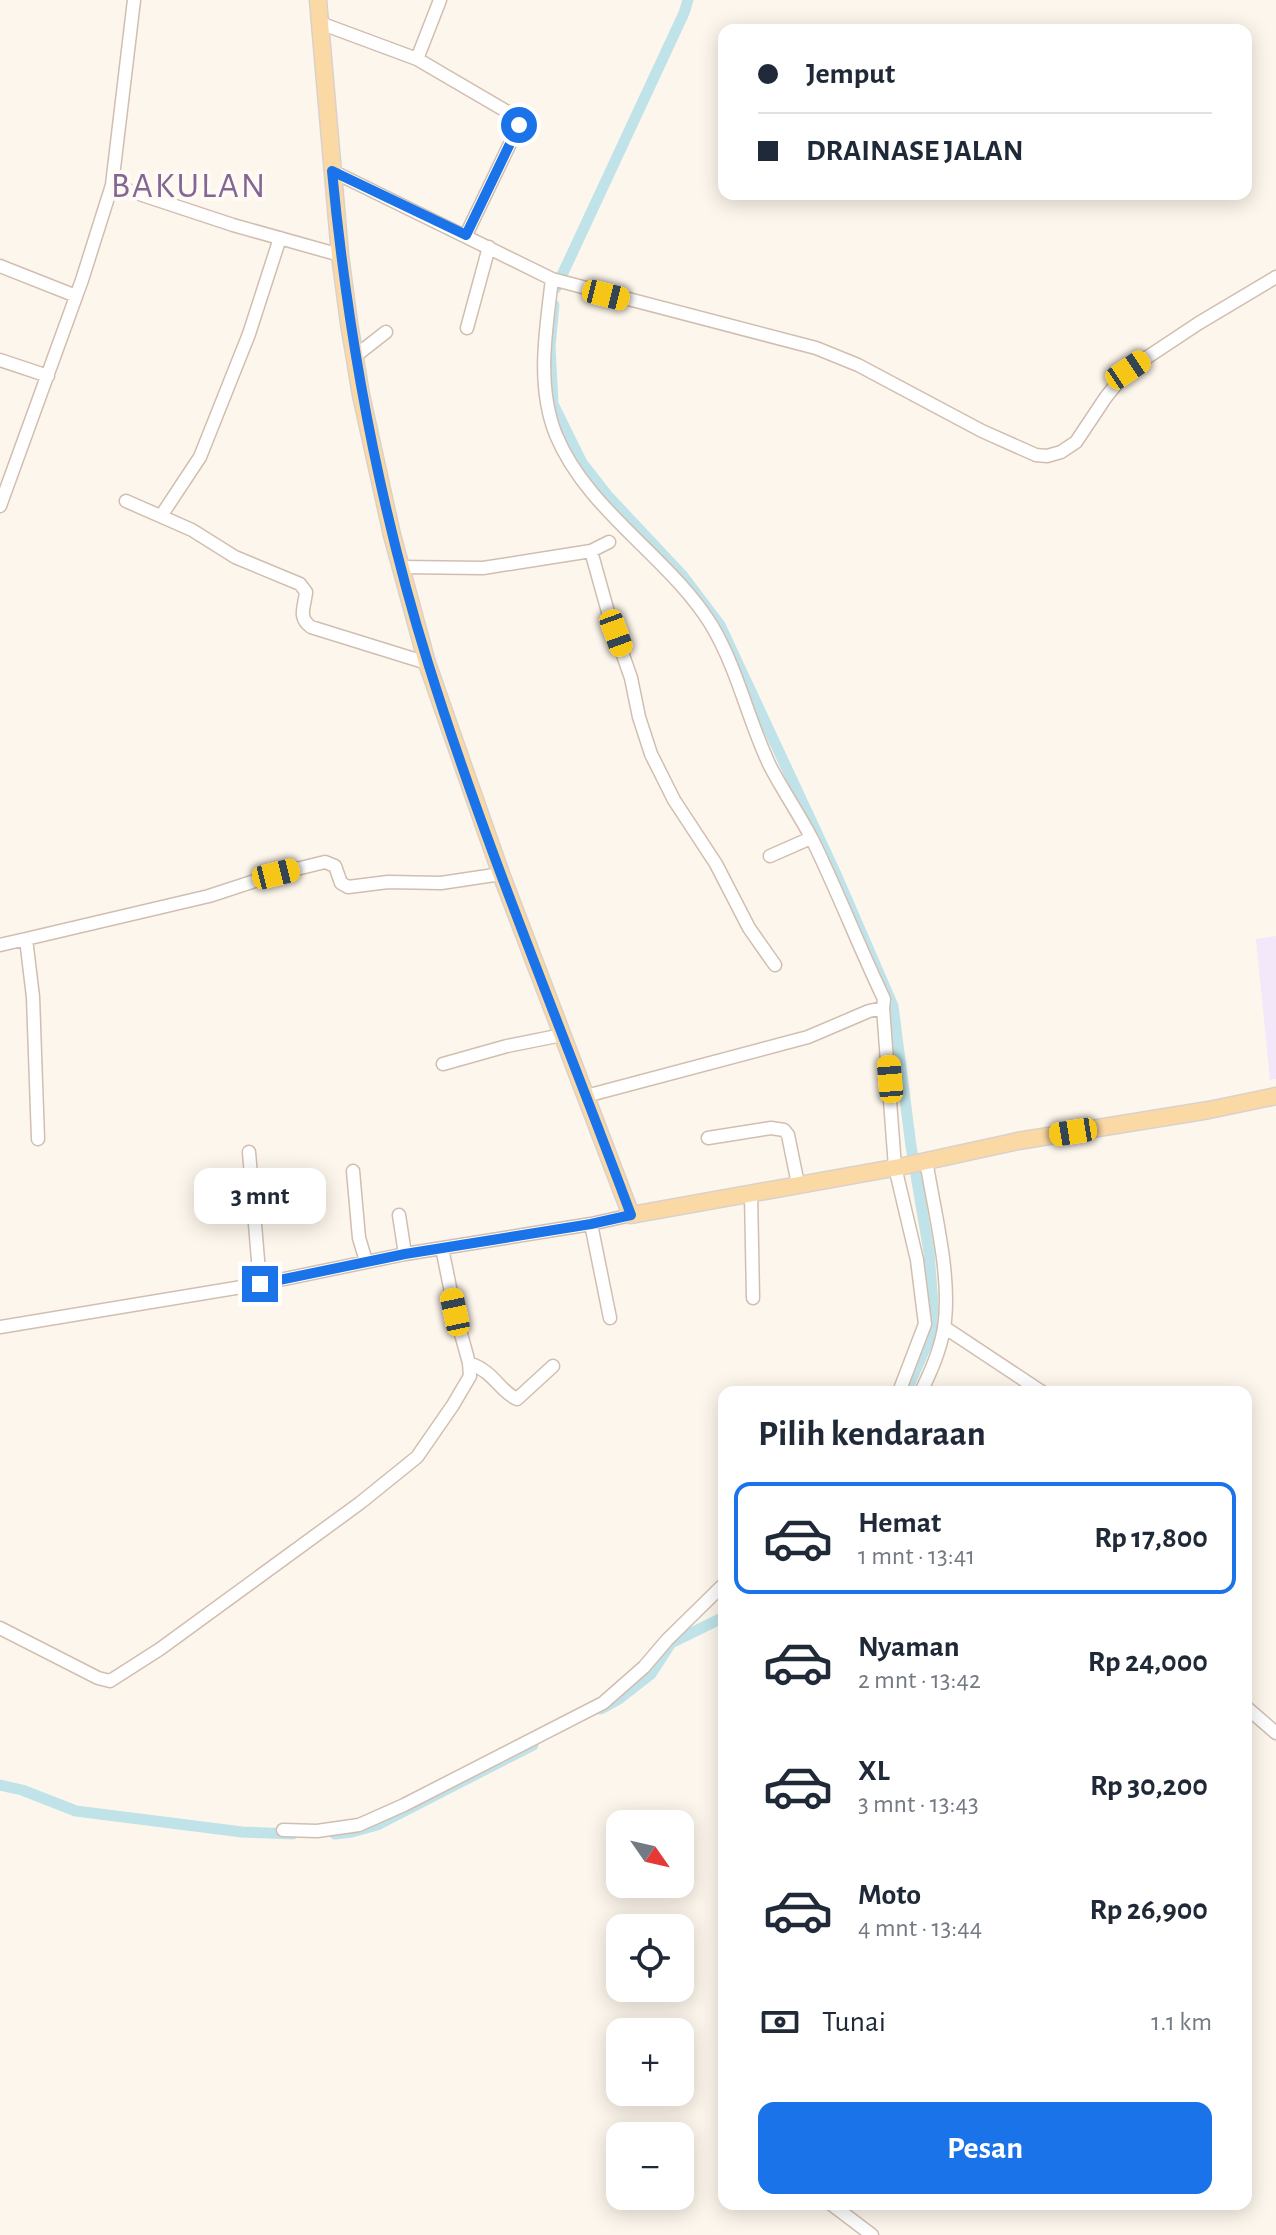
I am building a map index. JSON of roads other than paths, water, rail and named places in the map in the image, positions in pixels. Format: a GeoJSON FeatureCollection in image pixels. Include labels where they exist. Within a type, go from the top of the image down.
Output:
{"type":"FeatureCollection","features":[{"type":"Feature","properties":{"kind":"main road"},"geometry":{"type":"LineString","coordinates":[[318,0],[340,255],[354,357],[385,510],[427,663],[501,874],[631,1215],[897,1167],[1018,1141],[1276,1096]]}},
{"type":"Feature","properties":{"kind":"street"},"geometry":{"type":"LineString","coordinates":[[0,506],[76,296],[112,185],[134,0]]}},
{"type":"Feature","properties":{"kind":"street"},"geometry":{"type":"LineString","coordinates":[[417,59],[440,0]]}},
{"type":"Feature","properties":{"kind":"street"},"geometry":{"type":"LineString","coordinates":[[320,23],[417,59],[518,118],[519,125],[466,235]]}},
{"type":"Feature","properties":{"kind":"street"},"geometry":{"type":"LineString","coordinates":[[332,171],[557,281],[816,348],[858,365],[982,431],[1036,455],[1061,452],[1076,442],[1128,370],[1276,277]]}},
{"type":"Feature","properties":{"kind":"street"},"geometry":{"type":"LineString","coordinates":[[112,185],[340,255]]}},
{"type":"Feature","properties":{"kind":"street"},"geometry":{"type":"LineString","coordinates":[[161,516],[200,457],[239,361],[280,238]]}},
{"type":"Feature","properties":{"kind":"street"},"geometry":{"type":"LineString","coordinates":[[467,328],[489,247]]}},
{"type":"Feature","properties":{"kind":"street"},"geometry":{"type":"LineString","coordinates":[[0,266],[76,296]]}},
{"type":"Feature","properties":{"kind":"street"},"geometry":{"type":"LineString","coordinates":[[557,281],[544,363],[549,415],[557,437],[578,475],[664,566],[711,625],[728,657],[770,764],[811,838],[884,999],[897,1167],[917,1260],[925,1324],[902,1386]]}},
{"type":"Feature","properties":{"kind":"street"},"geometry":{"type":"LineString","coordinates":[[354,357],[386,332]]}},
{"type":"Feature","properties":{"kind":"street"},"geometry":{"type":"LineString","coordinates":[[0,360],[48,376]]}},
{"type":"Feature","properties":{"kind":"street"},"geometry":{"type":"LineString","coordinates":[[126,501],[192,530],[235,557],[300,584],[306,592],[302,615],[311,627],[427,663]]}},
{"type":"Feature","properties":{"kind":"street"},"geometry":{"type":"LineString","coordinates":[[401,567],[483,568],[591,551],[609,542]]}},
{"type":"Feature","properties":{"kind":"street"},"geometry":{"type":"LineString","coordinates":[[591,551],[651,754],[674,800],[716,864],[749,928],[775,965]]}},
{"type":"Feature","properties":{"kind":"street"},"geometry":{"type":"LineString","coordinates":[[770,856],[811,838]]}},
{"type":"Feature","properties":{"kind":"street"},"geometry":{"type":"LineString","coordinates":[[0,945],[209,896],[325,862],[335,866],[341,883],[348,887],[388,882],[441,883],[501,874]]}},
{"type":"Feature","properties":{"kind":"street"},"geometry":{"type":"LineString","coordinates":[[26,939],[33,997],[38,1139]]}},
{"type":"Feature","properties":{"kind":"street"},"geometry":{"type":"LineString","coordinates":[[586,1096],[808,1037],[883,1008]]}},
{"type":"Feature","properties":{"kind":"street"},"geometry":{"type":"LineString","coordinates":[[443,1064],[562,1035]]}},
{"type":"Feature","properties":{"kind":"street"},"geometry":{"type":"LineString","coordinates":[[708,1138],[771,1128],[784,1130],[788,1135],[798,1184]]}},
{"type":"Feature","properties":{"kind":"street"},"geometry":{"type":"LineString","coordinates":[[249,1152],[260,1284]]}},
{"type":"Feature","properties":{"kind":"street"},"geometry":{"type":"LineString","coordinates":[[924,1386],[936,1361],[944,1327],[946,1296],[926,1160]]}},
{"type":"Feature","properties":{"kind":"street"},"geometry":{"type":"LineString","coordinates":[[353,1171],[359,1238],[366,1261]]}},
{"type":"Feature","properties":{"kind":"street"},"geometry":{"type":"LineString","coordinates":[[751,1193],[753,1298]]}},
{"type":"Feature","properties":{"kind":"street"},"geometry":{"type":"LineString","coordinates":[[399,1215],[405,1254]]}},
{"type":"Feature","properties":{"kind":"street"},"geometry":{"type":"LineString","coordinates":[[0,1327],[260,1284],[366,1261],[631,1215]]}},
{"type":"Feature","properties":{"kind":"street"},"geometry":{"type":"LineString","coordinates":[[591,1224],[610,1318]]}},
{"type":"Feature","properties":{"kind":"street"},"geometry":{"type":"LineString","coordinates":[[0,1628],[98,1678],[110,1681],[360,1503],[417,1457],[470,1376],[442,1248]]}},
{"type":"Feature","properties":{"kind":"street"},"geometry":{"type":"LineString","coordinates":[[944,1327],[1033,1386]]}},
{"type":"Feature","properties":{"kind":"street"},"geometry":{"type":"LineString","coordinates":[[469,1363],[488,1372],[511,1397],[517,1399],[553,1366]]}},
{"type":"Feature","properties":{"kind":"street"},"geometry":{"type":"LineString","coordinates":[[283,1830],[317,1831],[359,1825],[603,1703],[644,1667],[718,1590]]}},
{"type":"Feature","properties":{"kind":"street"},"geometry":{"type":"LineString","coordinates":[[1252,1712],[1276,1733]]}},
{"type":"Feature","properties":{"kind":"street"},"geometry":{"type":"LineString","coordinates":[[839,2210],[872,2235]]}},
{"type":"Feature","properties":{"kind":"waterway"},"geometry":{"type":"LineString","coordinates":[[556,288],[688,0]]}},
{"type":"Feature","properties":{"kind":"waterway"},"geometry":{"type":"LineString","coordinates":[[554,305],[550,347],[553,404],[582,463],[607,495],[683,576],[720,625],[835,872],[893,1006],[911,1146],[929,1252],[933,1306],[931,1335],[909,1386]]}},
{"type":"Feature","properties":{"kind":"waterway"},"geometry":{"type":"LineString","coordinates":[[601,1709],[651,1674],[671,1643],[718,1620]]}},
{"type":"Feature","properties":{"kind":"waterway"},"geometry":{"type":"LineString","coordinates":[[335,1834],[377,1825],[533,1745]]}},
{"type":"Feature","properties":{"kind":"waterway"},"geometry":{"type":"LineString","coordinates":[[0,1785],[76,1811],[242,1832],[293,1834]]}},
{"type":"Feature","properties":{"kind":"district","name":"BAKULAN"},"geometry":{"type":"Point","coordinates":[189,184]}}]}
